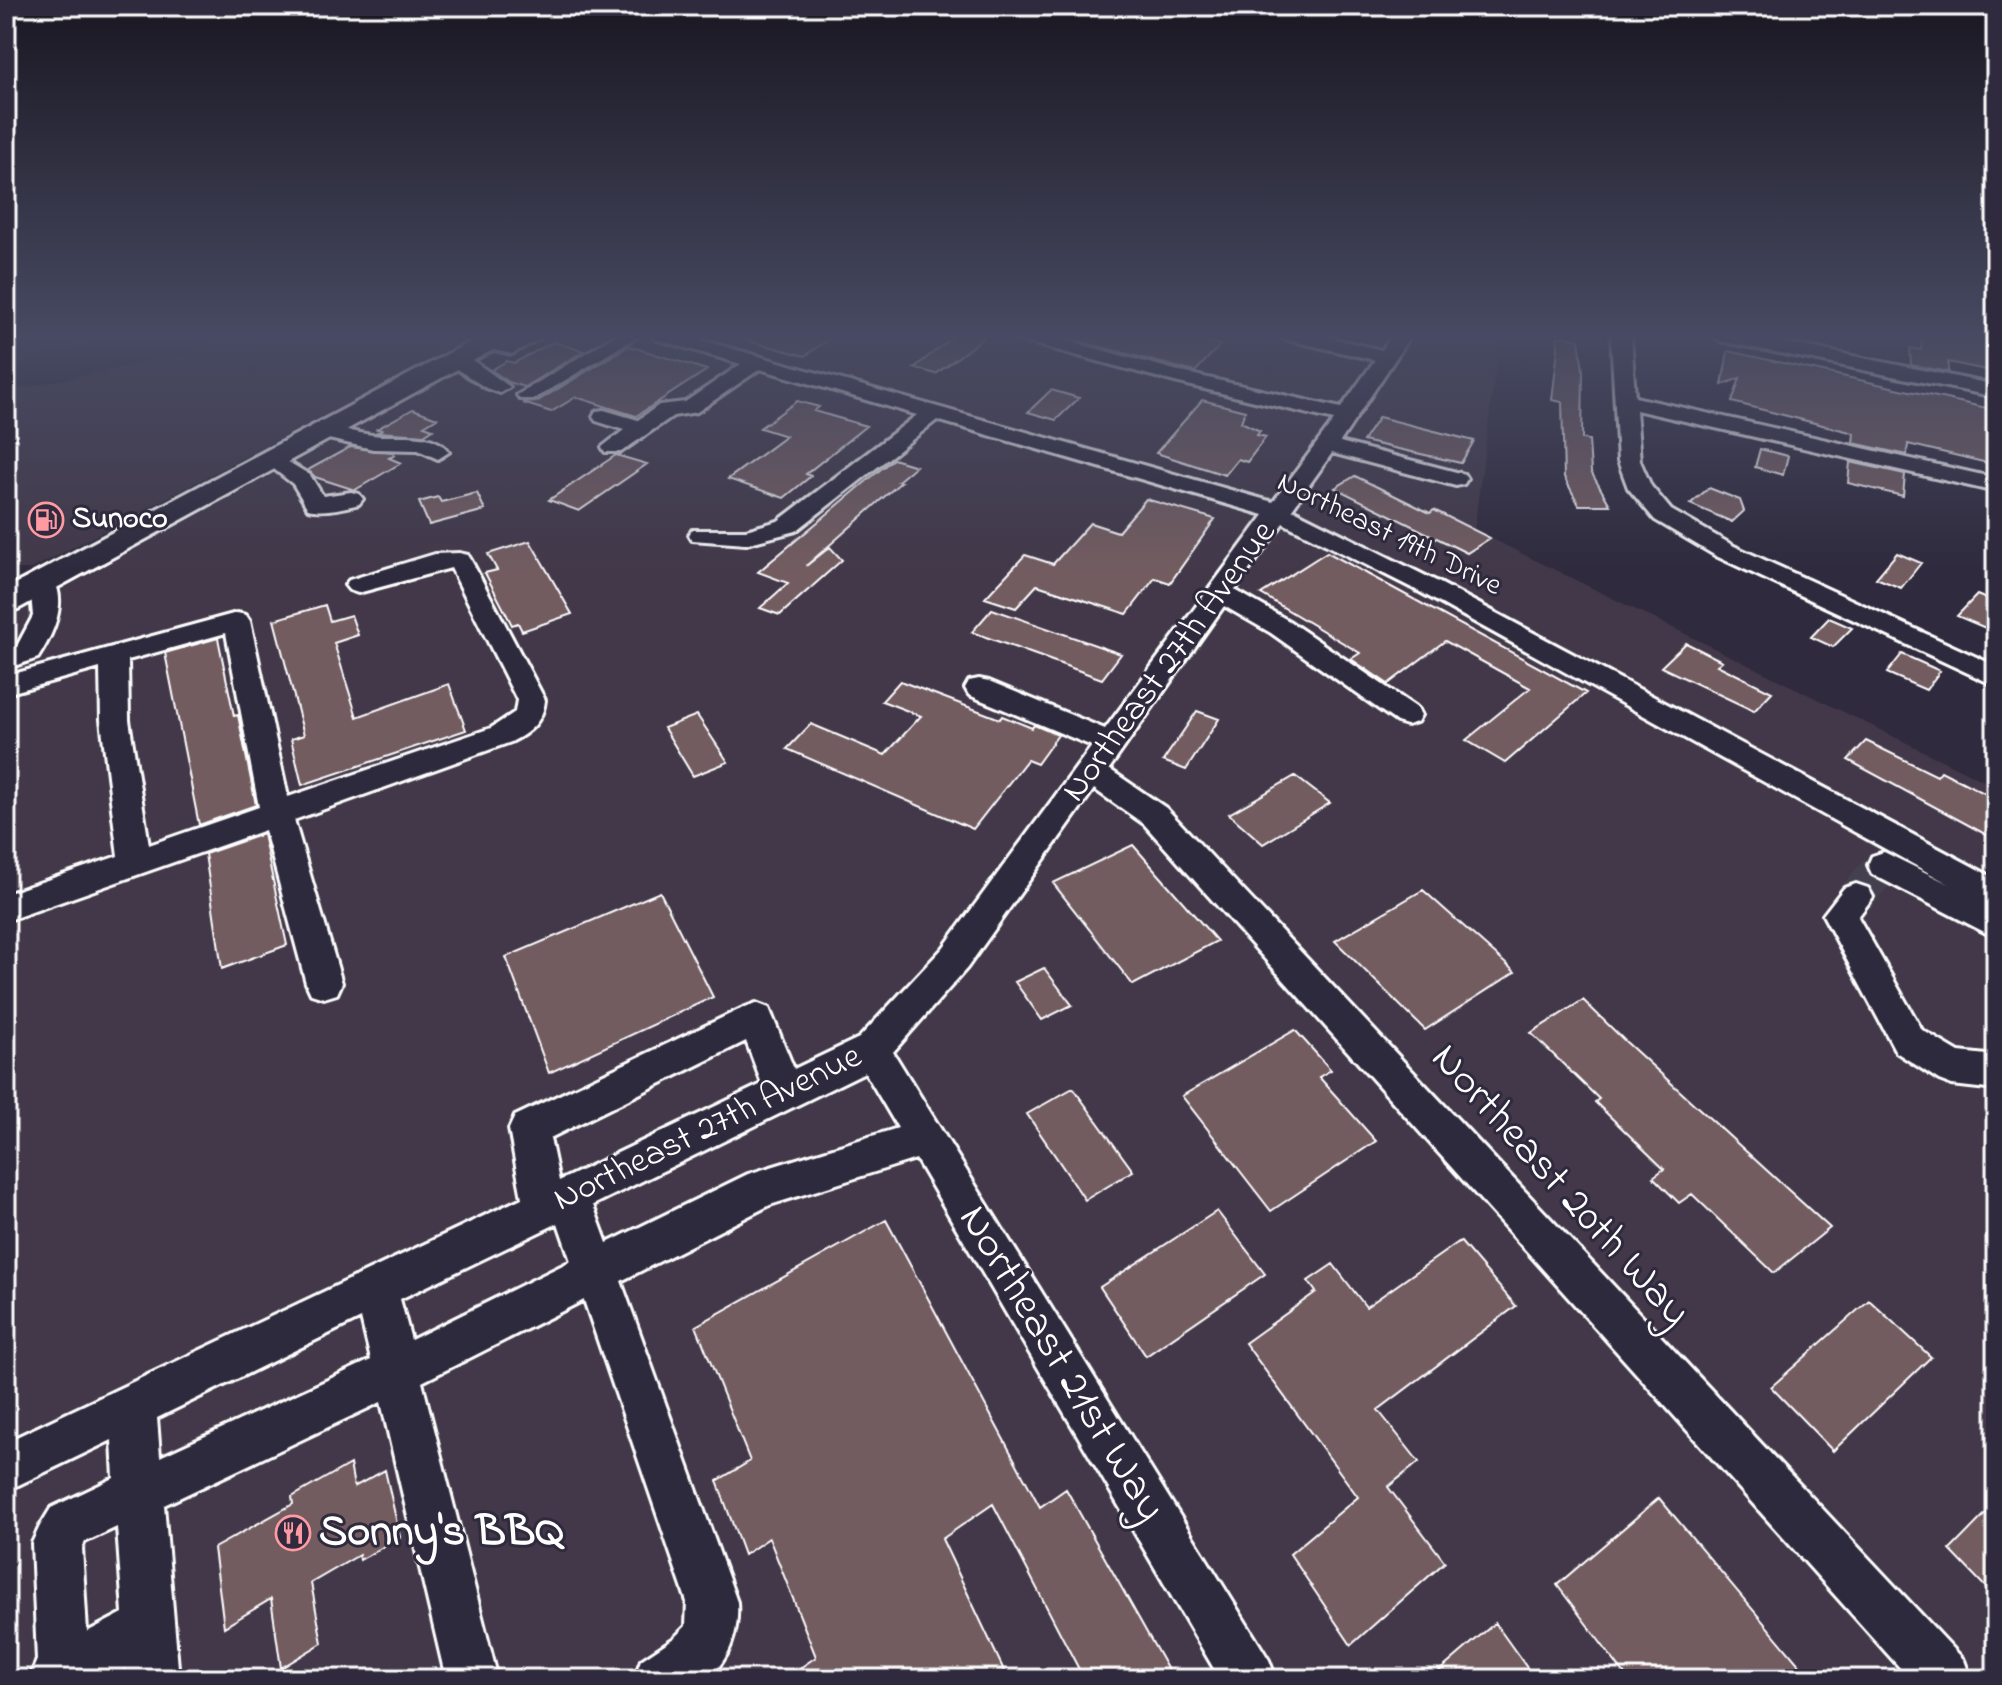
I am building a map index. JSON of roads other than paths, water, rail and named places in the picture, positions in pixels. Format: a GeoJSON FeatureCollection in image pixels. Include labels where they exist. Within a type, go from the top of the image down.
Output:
{"type":"FeatureCollection","features":[{"type":"Feature","properties":{"kind":"main road"},"geometry":{"type":"LineString","coordinates":[[6,602],[356,414]]}},
{"type":"Feature","properties":{"kind":"street"},"geometry":{"type":"LineString","coordinates":[[613,447],[662,414]]}},
{"type":"Feature","properties":{"kind":"street"},"geometry":{"type":"LineString","coordinates":[[701,535],[746,537],[787,526],[932,414]]}},
{"type":"Feature","properties":{"kind":"street","name":"Northeast 19th Drive"},"geometry":{"type":"LineString","coordinates":[[935,414],[1267,525],[1429,587],[1880,869],[1996,894]]}},
{"type":"Feature","properties":{"kind":"street"},"geometry":{"type":"LineString","coordinates":[[1288,414],[1456,479]]}},
{"type":"Feature","properties":{"kind":"street","name":"Northeast 27th Avenue"},"geometry":{"type":"LineString","coordinates":[[6,1467],[872,1050],[955,958],[1102,758],[1229,597],[1267,525],[1347,414]]}},
{"type":"Feature","properties":{"kind":"street"},"geometry":{"type":"LineString","coordinates":[[1625,414],[1629,461],[1640,488],[1663,515],[1725,551],[1996,677]]}},
{"type":"Feature","properties":{"kind":"street"},"geometry":{"type":"LineString","coordinates":[[1680,414],[1996,485]]}},
{"type":"Feature","properties":{"kind":"street"},"geometry":{"type":"LineString","coordinates":[[604,416],[640,428]]}},
{"type":"Feature","properties":{"kind":"street"},"geometry":{"type":"LineString","coordinates":[[323,431],[373,442],[423,444],[438,452]]}},
{"type":"Feature","properties":{"kind":"street"},"geometry":{"type":"LineString","coordinates":[[272,459],[302,480],[316,504],[351,499]]}},
{"type":"Feature","properties":{"kind":"street"},"geometry":{"type":"LineString","coordinates":[[6,908],[501,735],[517,727],[531,712],[531,700],[459,560],[424,565],[358,585]]}},
{"type":"Feature","properties":{"kind":"street"},"geometry":{"type":"LineString","coordinates":[[17,669],[46,616],[43,582]]}},
{"type":"Feature","properties":{"kind":"street"},"geometry":{"type":"LineString","coordinates":[[1229,597],[1280,627],[1407,715]]}},
{"type":"Feature","properties":{"kind":"street"},"geometry":{"type":"LineString","coordinates":[[17,669],[114,655],[237,621],[276,813],[324,983]]}},
{"type":"Feature","properties":{"kind":"street"},"geometry":{"type":"LineString","coordinates":[[114,655],[115,720],[135,862]]}},
{"type":"Feature","properties":{"kind":"street","name":"Northeast 20th Way"},"geometry":{"type":"LineString","coordinates":[[979,688],[1102,758],[1945,1679]]}},
{"type":"Feature","properties":{"kind":"street"},"geometry":{"type":"LineString","coordinates":[[1996,924],[1880,869],[1840,915],[1909,1041],[1952,1068],[1996,1073]]}},
{"type":"Feature","properties":{"kind":"street"},"geometry":{"type":"LineString","coordinates":[[660,1679],[698,1653],[710,1637],[714,1619],[712,1602],[596,1272],[557,1203],[529,1129],[756,1019],[784,1093]]}},
{"type":"Feature","properties":{"kind":"street","name":"Northeast 21st Way"},"geometry":{"type":"LineString","coordinates":[[872,1050],[1250,1679]]}},
{"type":"Feature","properties":{"kind":"street"},"geometry":{"type":"LineString","coordinates":[[148,1627],[61,1677],[57,1543],[68,1525],[397,1371],[762,1188],[926,1138]]}},
{"type":"Feature","properties":{"kind":"street"},"geometry":{"type":"LineString","coordinates":[[376,1289],[472,1679]]}},
{"type":"Feature","properties":{"kind":"street"},"geometry":{"type":"LineString","coordinates":[[133,1406],[153,1679]]}},
{"type":"Feature","properties":{"kind":"tunnel"},"geometry":{"type":"LineString","coordinates":[[1856,897],[1878,871]]}},
{"type":"Feature","properties":{"kind":"place","name":"Sunoco"},"geometry":{"type":"Point","coordinates":[46,520]}},
{"type":"Feature","properties":{"kind":"place","name":"Sonny's BBQ"},"geometry":{"type":"Point","coordinates":[293,1533]}}]}
